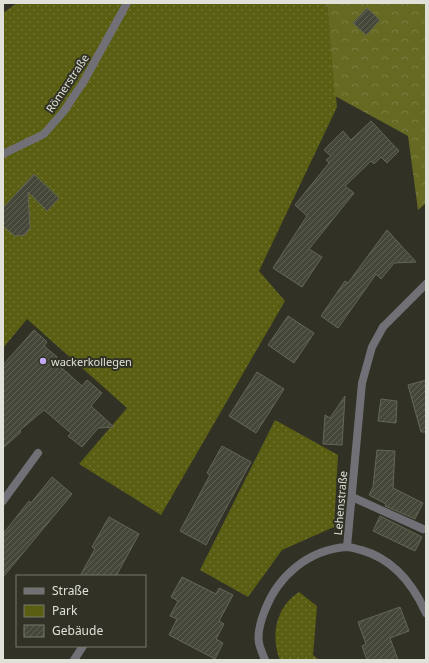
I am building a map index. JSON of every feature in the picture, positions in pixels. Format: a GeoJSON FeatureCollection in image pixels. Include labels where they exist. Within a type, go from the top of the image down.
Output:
{"type":"FeatureCollection","features":[{"type":"Feature","properties":{"kind":"street","name":"Römerstraße"},"geometry":{"type":"LineString","coordinates":[[3,154],[44,134],[64,111],[84,81],[127,3]]}},
{"type":"Feature","properties":{"kind":"street","name":"Lehenstraße"},"geometry":{"type":"LineString","coordinates":[[265,660],[259,643],[261,621],[269,598],[283,577],[300,563],[321,553],[347,547],[362,383],[372,347],[383,327],[426,284]]}},
{"type":"Feature","properties":{"kind":"street"},"geometry":{"type":"LineString","coordinates":[[3,501],[38,453]]}},
{"type":"Feature","properties":{"kind":"street"},"geometry":{"type":"LineString","coordinates":[[352,497],[423,529]]}},
{"type":"Feature","properties":{"kind":"street"},"geometry":{"type":"LineString","coordinates":[[347,547],[372,553],[395,568],[404,576],[417,594],[426,613]]}},
{"type":"Feature","properties":{"kind":"street"},"geometry":{"type":"LineString","coordinates":[[74,660],[82,647]]}},
{"type":"Feature","properties":{"kind":"green space"},"geometry":{"type":"Polygon","coordinates":[[[17,3],[327,3],[337,107],[259,271],[285,301],[161,515],[79,464],[127,408],[27,319],[3,348],[3,13],[17,3]]]}},
{"type":"Feature","properties":{"kind":"green space"},"geometry":{"type":"Polygon","coordinates":[[[327,3],[426,3],[426,203],[418,210],[408,136],[335,96],[327,3]]]}},
{"type":"Feature","properties":{"kind":"green space"},"geometry":{"type":"Polygon","coordinates":[[[275,420],[338,455],[334,527],[282,550],[248,597],[200,570],[275,420]]]}},
{"type":"Feature","properties":{"kind":"green space"},"geometry":{"type":"Polygon","coordinates":[[[299,592],[317,606],[313,655],[319,660],[280,660],[277,651],[277,622],[285,605],[299,592]]]}},
{"type":"Feature","properties":{"kind":"building"},"geometry":{"type":"Polygon","coordinates":[[[367,8],[380,20],[366,35],[353,23],[367,8]]]}},
{"type":"Feature","properties":{"kind":"building"},"geometry":{"type":"Polygon","coordinates":[[[371,121],[399,151],[387,163],[381,157],[374,164],[371,161],[345,186],[354,193],[309,249],[322,257],[302,287],[273,268],[307,216],[295,205],[329,163],[326,160],[331,156],[324,150],[343,131],[351,140],[371,121]]]}},
{"type":"Feature","properties":{"kind":"building"},"geometry":{"type":"Polygon","coordinates":[[[34,174],[59,198],[47,211],[28,192],[30,228],[25,235],[15,236],[3,226],[3,208],[34,174]]]}},
{"type":"Feature","properties":{"kind":"building"},"geometry":{"type":"Polygon","coordinates":[[[387,230],[416,262],[394,263],[381,279],[376,274],[338,328],[321,316],[345,281],[348,283],[387,230]]]}},
{"type":"Feature","properties":{"kind":"building"},"geometry":{"type":"Polygon","coordinates":[[[288,316],[314,333],[294,363],[268,345],[288,316]]]}},
{"type":"Feature","properties":{"kind":"building"},"geometry":{"type":"Polygon","coordinates":[[[34,330],[47,342],[44,346],[57,357],[54,361],[82,386],[87,380],[102,393],[91,406],[114,427],[98,428],[82,447],[68,436],[71,433],[44,410],[20,430],[21,432],[3,448],[3,365],[34,330]]]}},
{"type":"Feature","properties":{"kind":"building"},"geometry":{"type":"Polygon","coordinates":[[[257,372],[284,389],[256,433],[229,416],[257,372]]]}},
{"type":"Feature","properties":{"kind":"building"},"geometry":{"type":"Polygon","coordinates":[[[426,380],[426,432],[421,432],[408,385],[426,380]]]}},
{"type":"Feature","properties":{"kind":"building"},"geometry":{"type":"Polygon","coordinates":[[[345,396],[342,445],[323,444],[325,415],[330,418],[345,396]]]}},
{"type":"Feature","properties":{"kind":"building"},"geometry":{"type":"Polygon","coordinates":[[[381,399],[397,401],[396,423],[378,421],[381,399]]]}},
{"type":"Feature","properties":{"kind":"building"},"geometry":{"type":"Polygon","coordinates":[[[222,446],[251,462],[206,545],[180,531],[210,475],[207,473],[222,446]]]}},
{"type":"Feature","properties":{"kind":"building"},"geometry":{"type":"Polygon","coordinates":[[[377,450],[395,451],[393,488],[423,503],[415,519],[385,506],[386,504],[369,495],[373,487],[377,450]]]}},
{"type":"Feature","properties":{"kind":"building"},"geometry":{"type":"Polygon","coordinates":[[[52,477],[72,494],[3,577],[3,534],[29,501],[31,503],[52,477]]]}},
{"type":"Feature","properties":{"kind":"building"},"geometry":{"type":"Polygon","coordinates":[[[380,516],[422,537],[415,551],[373,531],[380,516]]]}},
{"type":"Feature","properties":{"kind":"building"},"geometry":{"type":"Polygon","coordinates":[[[109,517],[139,534],[117,575],[81,575],[95,549],[92,547],[109,517]]]}},
{"type":"Feature","properties":{"kind":"building"},"geometry":{"type":"Polygon","coordinates":[[[182,577],[216,594],[219,588],[233,595],[219,621],[224,624],[216,639],[223,643],[215,659],[169,635],[177,619],[170,616],[178,601],[171,597],[182,577]]]}},
{"type":"Feature","properties":{"kind":"building"},"geometry":{"type":"Polygon","coordinates":[[[400,607],[409,631],[390,638],[398,660],[367,660],[362,646],[366,644],[358,622],[400,607]]]}},
{"type":"Feature","properties":{"kind":"place","name":"wackerkollegen"},"geometry":{"type":"Point","coordinates":[43,361]}}]}
